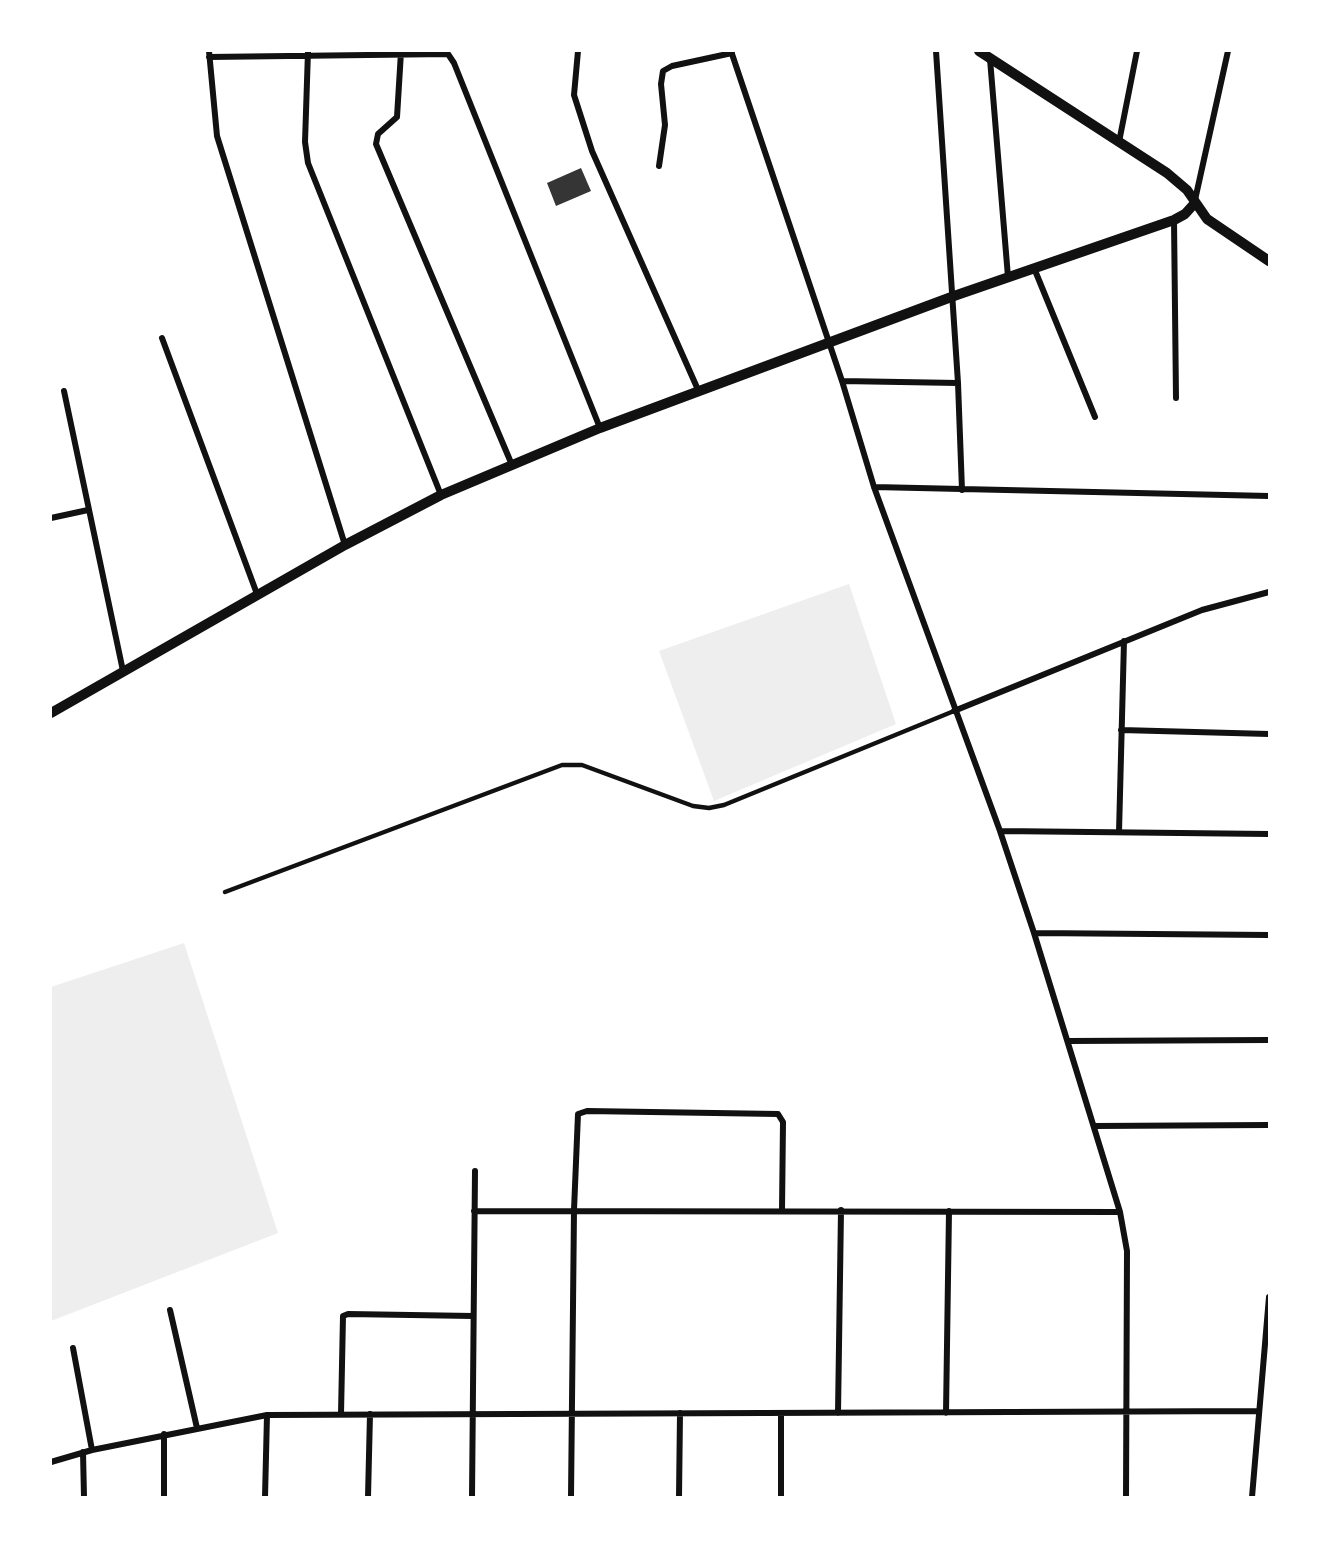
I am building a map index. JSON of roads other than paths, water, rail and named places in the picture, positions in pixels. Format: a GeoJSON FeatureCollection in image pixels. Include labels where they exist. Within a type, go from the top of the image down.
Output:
{"type":"FeatureCollection","features":[{"type":"Feature","properties":{"kind":"street"},"geometry":{"type":"LineString","coordinates":[[578,51],[574,95],[592,151],[699,392]]}},
{"type":"Feature","properties":{"kind":"street"},"geometry":{"type":"LineString","coordinates":[[936,51],[954,296],[962,490]]}},
{"type":"Feature","properties":{"kind":"street"},"geometry":{"type":"LineString","coordinates":[[979,51],[1167,172],[1186,190],[1207,219],[1269,261]]}},
{"type":"Feature","properties":{"kind":"street"},"geometry":{"type":"LineString","coordinates":[[1119,142],[1137,51]]}},
{"type":"Feature","properties":{"kind":"street"},"geometry":{"type":"LineString","coordinates":[[51,713],[257,594],[441,495],[600,428],[954,296],[1174,220],[1185,214],[1194,204],[1227,51]]}},
{"type":"Feature","properties":{"kind":"street"},"geometry":{"type":"LineString","coordinates":[[345,545],[217,136],[209,54],[401,52],[442,53],[451,58],[600,428]]}},
{"type":"Feature","properties":{"kind":"street"},"geometry":{"type":"LineString","coordinates":[[401,52],[397,117],[378,134],[376,144],[513,465]]}},
{"type":"Feature","properties":{"kind":"street"},"geometry":{"type":"LineString","coordinates":[[659,166],[664,133],[663,72],[672,66],[732,52],[830,344],[874,487],[954,711],[1000,831],[1120,1212],[1127,1251],[1126,1497]]}},
{"type":"Feature","properties":{"kind":"street"},"geometry":{"type":"LineString","coordinates":[[308,54],[305,142],[308,163],[441,495]]}},
{"type":"Feature","properties":{"kind":"street"},"geometry":{"type":"LineString","coordinates":[[990,58],[1008,277]]}},
{"type":"Feature","properties":{"kind":"street"},"geometry":{"type":"LineString","coordinates":[[1174,220],[1176,398]]}},
{"type":"Feature","properties":{"kind":"street"},"geometry":{"type":"LineString","coordinates":[[1033,268],[1095,417]]}},
{"type":"Feature","properties":{"kind":"street"},"geometry":{"type":"LineString","coordinates":[[162,339],[257,594]]}},
{"type":"Feature","properties":{"kind":"street"},"geometry":{"type":"LineString","coordinates":[[842,381],[958,383]]}},
{"type":"Feature","properties":{"kind":"street"},"geometry":{"type":"LineString","coordinates":[[64,391],[123,671]]}},
{"type":"Feature","properties":{"kind":"street"},"geometry":{"type":"LineString","coordinates":[[874,487],[1269,496]]}},
{"type":"Feature","properties":{"kind":"street"},"geometry":{"type":"LineString","coordinates":[[51,518],[88,510]]}},
{"type":"Feature","properties":{"kind":"street"},"geometry":{"type":"LineString","coordinates":[[954,711],[1202,610],[1269,592]]}},
{"type":"Feature","properties":{"kind":"street"},"geometry":{"type":"LineString","coordinates":[[1119,832],[1124,641]]}},
{"type":"Feature","properties":{"kind":"street"},"geometry":{"type":"LineString","coordinates":[[1121,730],[1269,734]]}},
{"type":"Feature","properties":{"kind":"street"},"geometry":{"type":"LineString","coordinates":[[1000,831],[1269,834]]}},
{"type":"Feature","properties":{"kind":"street"},"geometry":{"type":"LineString","coordinates":[[1034,933],[1269,935]]}},
{"type":"Feature","properties":{"kind":"street"},"geometry":{"type":"LineString","coordinates":[[1068,1041],[1269,1040]]}},
{"type":"Feature","properties":{"kind":"street"},"geometry":{"type":"LineString","coordinates":[[571,1497],[574,1210],[578,1114],[587,1111],[778,1114],[783,1122],[782,1210]]}},
{"type":"Feature","properties":{"kind":"street"},"geometry":{"type":"LineString","coordinates":[[1094,1126],[1269,1125]]}},
{"type":"Feature","properties":{"kind":"street"},"geometry":{"type":"LineString","coordinates":[[472,1497],[475,1171]]}},
{"type":"Feature","properties":{"kind":"street"},"geometry":{"type":"LineString","coordinates":[[838,1413],[841,1210]]}},
{"type":"Feature","properties":{"kind":"street"},"geometry":{"type":"LineString","coordinates":[[946,1413],[949,1210]]}},
{"type":"Feature","properties":{"kind":"street"},"geometry":{"type":"LineString","coordinates":[[474,1211],[1120,1212]]}},
{"type":"Feature","properties":{"kind":"street"},"geometry":{"type":"LineString","coordinates":[[1252,1497],[1269,1297]]}},
{"type":"Feature","properties":{"kind":"street"},"geometry":{"type":"LineString","coordinates":[[171,1310],[197,1428]]}},
{"type":"Feature","properties":{"kind":"street"},"geometry":{"type":"LineString","coordinates":[[341,1414],[343,1316],[348,1314],[473,1316]]}},
{"type":"Feature","properties":{"kind":"street"},"geometry":{"type":"LineString","coordinates":[[73,1348],[92,1450]]}},
{"type":"Feature","properties":{"kind":"street"},"geometry":{"type":"LineString","coordinates":[[51,1462],[83,1452],[164,1434],[267,1416],[1259,1411]]}},
{"type":"Feature","properties":{"kind":"street"},"geometry":{"type":"LineString","coordinates":[[679,1497],[680,1413]]}},
{"type":"Feature","properties":{"kind":"street"},"geometry":{"type":"LineString","coordinates":[[781,1413],[781,1497]]}},
{"type":"Feature","properties":{"kind":"street"},"geometry":{"type":"LineString","coordinates":[[368,1497],[370,1414]]}},
{"type":"Feature","properties":{"kind":"street"},"geometry":{"type":"LineString","coordinates":[[265,1497],[267,1416]]}},
{"type":"Feature","properties":{"kind":"street"},"geometry":{"type":"LineString","coordinates":[[164,1434],[164,1497]]}},
{"type":"Feature","properties":{"kind":"street"},"geometry":{"type":"LineString","coordinates":[[83,1452],[84,1497]]}},
{"type":"Feature","properties":{"kind":"lane"},"geometry":{"type":"LineString","coordinates":[[225,892],[562,765],[582,765],[693,806],[709,808],[724,805],[954,711]]}}]}
